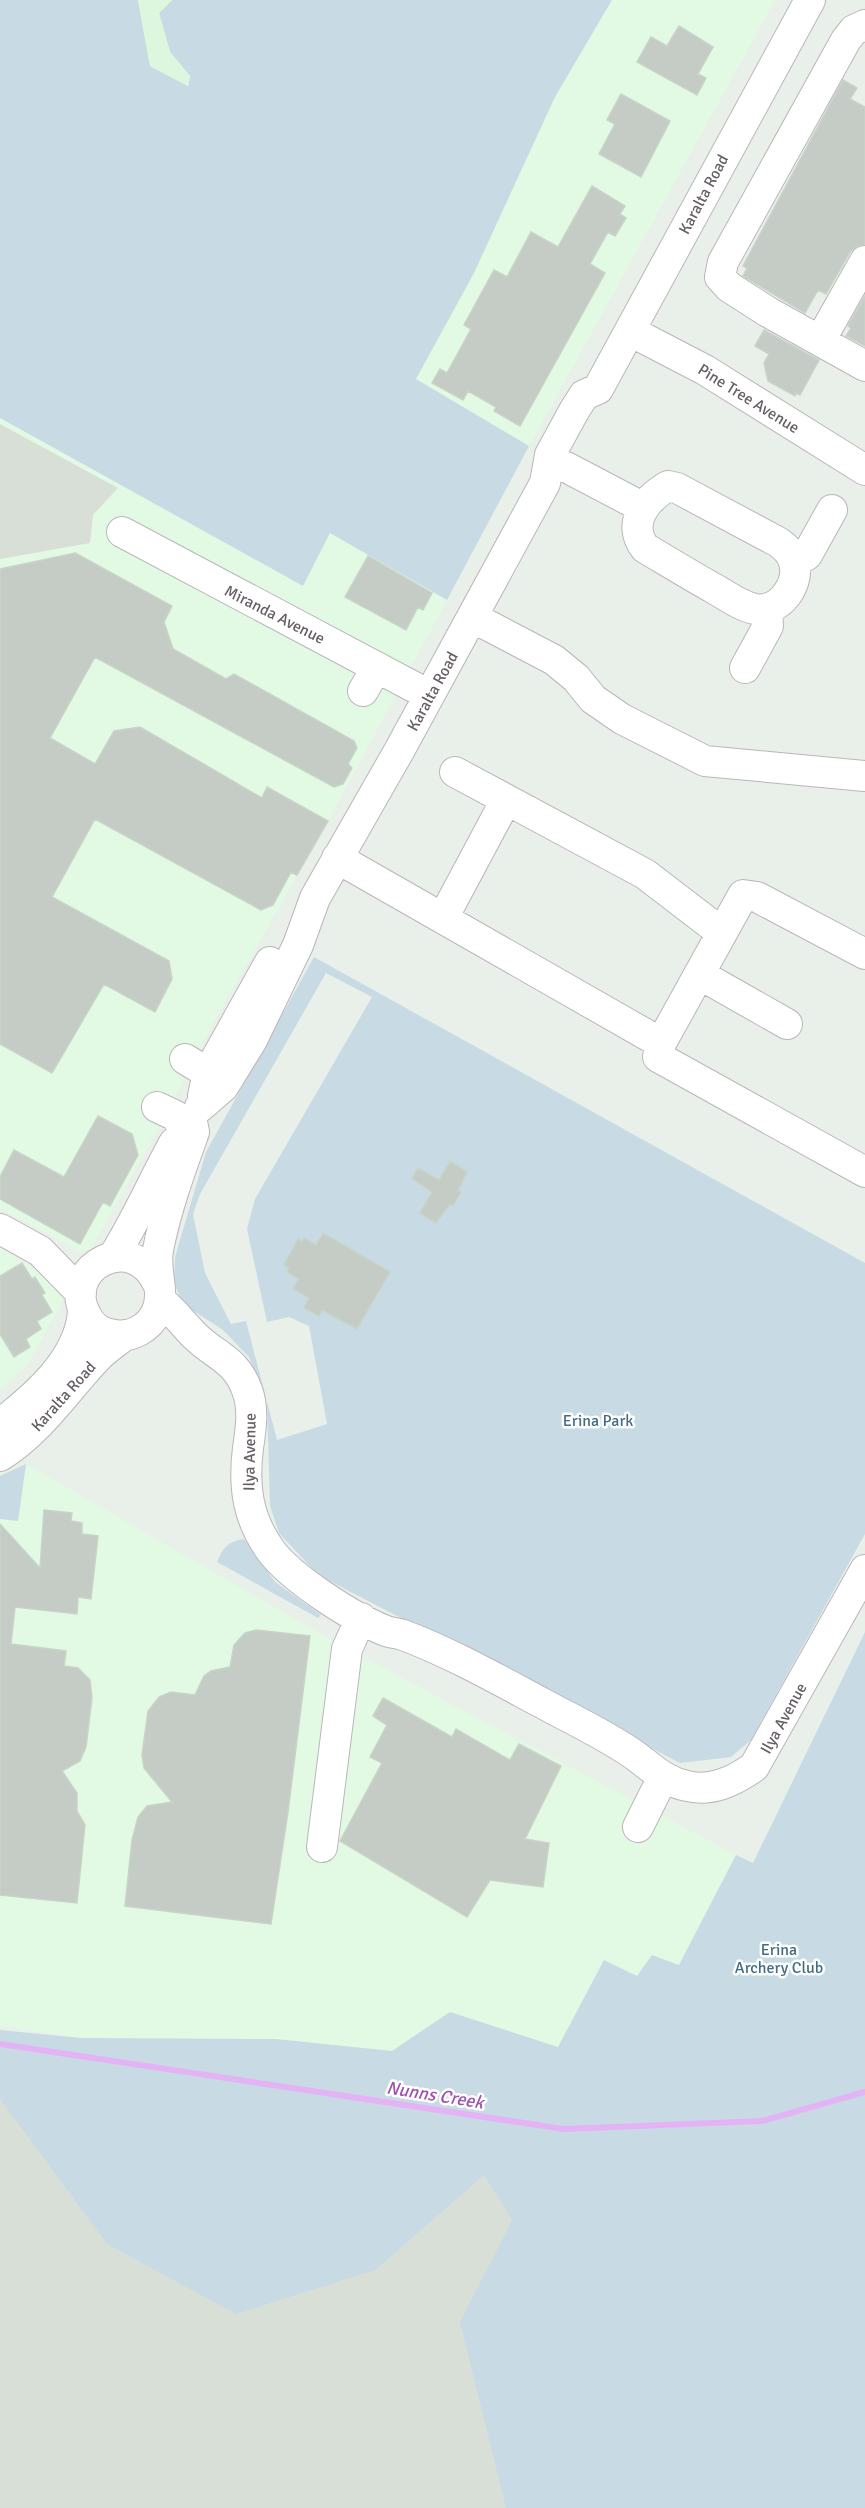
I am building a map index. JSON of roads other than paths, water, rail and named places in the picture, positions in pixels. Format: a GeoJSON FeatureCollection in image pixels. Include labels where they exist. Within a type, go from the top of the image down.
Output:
{"type":"FeatureCollection","features":[{"type":"Feature","properties":{"kind":"street","name":"Karalta Road"},"geometry":{"type":"LineString","coordinates":[[0,1456],[34,1429],[98,1357],[153,1318],[159,1292],[157,1252],[164,1216],[194,1132],[192,1119],[197,1066],[256,985],[284,939],[315,898],[472,616],[555,475],[550,455],[569,420],[584,395],[598,389],[810,0]]}},
{"type":"Feature","properties":{"kind":"street"},"geometry":{"type":"LineString","coordinates":[[865,25],[854,30],[846,40],[723,262],[720,277],[729,287],[865,366]]}},
{"type":"Feature","properties":{"kind":"street"},"geometry":{"type":"LineString","coordinates":[[820,341],[865,261]]}},
{"type":"Feature","properties":{"kind":"street","name":"Pine Tree Avenue"},"geometry":{"type":"LineString","coordinates":[[630,331],[710,362],[865,470]]}},
{"type":"Feature","properties":{"kind":"street"},"geometry":{"type":"LineString","coordinates":[[555,475],[642,507]]}},
{"type":"Feature","properties":{"kind":"street"},"geometry":{"type":"LineString","coordinates":[[668,486],[677,488],[778,542],[790,552],[795,562],[792,584],[784,599],[776,606],[767,609],[744,606],[645,548],[639,540],[637,531],[642,507],[668,486]]}},
{"type":"Feature","properties":{"kind":"street"},"geometry":{"type":"LineString","coordinates":[[795,562],[807,555],[832,510]]}},
{"type":"Feature","properties":{"kind":"street","name":"Miranda Avenue"},"geometry":{"type":"LineString","coordinates":[[122,532],[194,587],[370,679],[429,695]]}},
{"type":"Feature","properties":{"kind":"street"},"geometry":{"type":"LineString","coordinates":[[745,669],[768,626],[767,609]]}},
{"type":"Feature","properties":{"kind":"street"},"geometry":{"type":"LineString","coordinates":[[472,616],[554,660],[576,678],[593,699],[622,719],[705,761],[865,775]]}},
{"type":"Feature","properties":{"kind":"street"},"geometry":{"type":"LineString","coordinates":[[455,772],[645,874],[722,933]]}},
{"type":"Feature","properties":{"kind":"street"},"geometry":{"type":"LineString","coordinates":[[443,918],[507,800]]}},
{"type":"Feature","properties":{"kind":"street"},"geometry":{"type":"LineString","coordinates":[[337,858],[661,1043]]}},
{"type":"Feature","properties":{"kind":"street"},"geometry":{"type":"LineString","coordinates":[[865,954],[758,897],[743,895],[661,1043],[658,1057],[865,1172]]}},
{"type":"Feature","properties":{"kind":"street","name":"Karalta Road"},"geometry":{"type":"LineString","coordinates":[[0,1424],[16,1412],[67,1358],[74,1345],[84,1281],[90,1270],[106,1259],[127,1235],[148,1190],[192,1119],[223,1087],[252,1040],[298,945],[315,898]]}},
{"type":"Feature","properties":{"kind":"street"},"geometry":{"type":"LineString","coordinates":[[699,974],[787,1024]]}},
{"type":"Feature","properties":{"kind":"street"},"geometry":{"type":"LineString","coordinates":[[157,1107],[176,1116],[192,1119]]}},
{"type":"Feature","properties":{"kind":"street"},"geometry":{"type":"LineString","coordinates":[[0,1229],[40,1251],[82,1302],[88,1320],[104,1332],[132,1333]]}},
{"type":"Feature","properties":{"kind":"street"},"geometry":{"type":"LineString","coordinates":[[40,1251],[106,1259],[124,1256],[146,1265],[159,1292]]}},
{"type":"Feature","properties":{"kind":"street","name":"Ilya Avenue"},"geometry":{"type":"LineString","coordinates":[[159,1292],[195,1337],[233,1364],[248,1391],[252,1423],[247,1466],[248,1507],[257,1529],[283,1566],[299,1580],[374,1625],[412,1639],[541,1702],[636,1756],[657,1773],[685,1786],[710,1788],[735,1779],[754,1767],[865,1570]]}},
{"type":"Feature","properties":{"kind":"street","name":"Ilya Avenue"},"geometry":{"type":"LineString","coordinates":[[132,1333],[195,1337]]}},
{"type":"Feature","properties":{"kind":"street"},"geometry":{"type":"LineString","coordinates":[[322,1846],[347,1649],[374,1625]]}},
{"type":"Feature","properties":{"kind":"street"},"geometry":{"type":"LineString","coordinates":[[638,1827],[657,1773]]}},
{"type":"Feature","properties":{"kind":"waterway","name":"Nunns Creek"},"geometry":{"type":"LineString","coordinates":[[0,2044],[564,2129],[762,2121],[865,2092]]}},
{"type":"Feature","properties":{"kind":"park label","name":"Erina Park"},"geometry":{"type":"Point","coordinates":[598,1420]}},
{"type":"Feature","properties":{"kind":"park label","name":"Erina Archery Club"},"geometry":{"type":"Point","coordinates":[779,1958]}}]}
